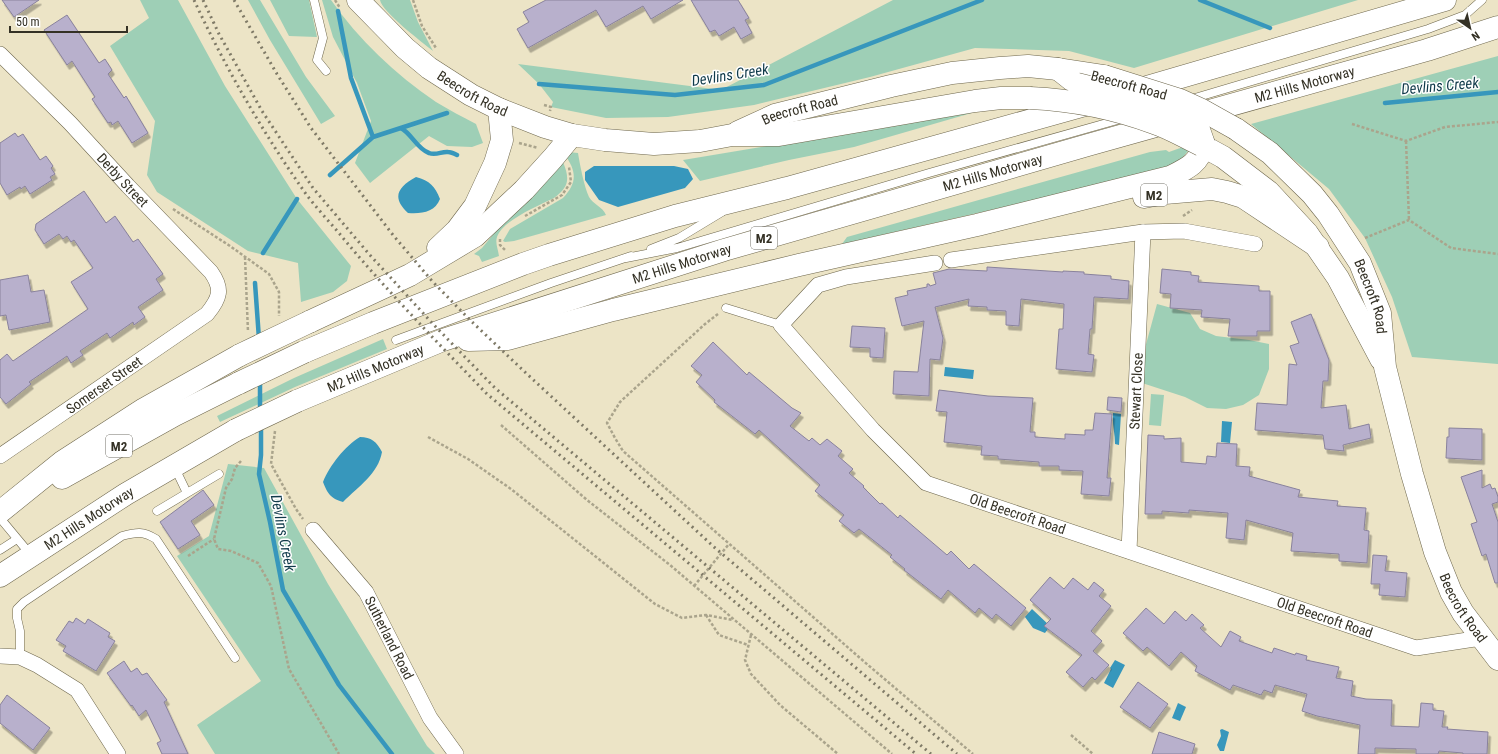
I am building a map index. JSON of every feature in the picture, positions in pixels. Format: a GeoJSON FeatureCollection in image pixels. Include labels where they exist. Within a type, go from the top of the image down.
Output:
{"type":"FeatureCollection","features":[{"type":"Feature","properties":{"kind":"main road","name":"M2"},"geometry":{"type":"LineString","coordinates":[[0,513],[175,415],[239,382],[304,352],[373,323],[523,264],[675,216],[747,198],[1030,120],[1445,0]]}},
{"type":"Feature","properties":{"kind":"main road","name":"Beecroft Road"},"geometry":{"type":"LineString","coordinates":[[367,5],[405,48],[429,68],[471,95],[499,109],[545,127],[572,135],[605,140],[654,144],[700,141],[732,135],[779,135],[975,101],[1001,98],[1052,99],[1101,106],[1155,123],[1203,145],[1223,157],[1269,192],[1318,247],[1338,278],[1385,367]]}},
{"type":"Feature","properties":{"kind":"main road","name":"M2 Hills Motorway"},"geometry":{"type":"LineString","coordinates":[[0,576],[126,494],[173,465],[236,430],[297,401],[443,340],[724,250],[1095,143],[1427,50],[1498,27]]}},
{"type":"Feature","properties":{"kind":"main road","name":"Beecroft Road"},"geometry":{"type":"LineString","coordinates":[[732,135],[774,115],[891,86],[952,73],[1021,67],[1058,69],[1104,76],[1174,97],[1202,110],[1236,129],[1270,153],[1312,194],[1328,214],[1360,262],[1380,313],[1385,367],[1412,474],[1435,552],[1451,592],[1463,613],[1498,659]]}},
{"type":"Feature","properties":{"kind":"main road"},"geometry":{"type":"LineString","coordinates":[[1058,69],[1077,84],[1126,96],[1176,114],[1198,128],[1203,145]]}},
{"type":"Feature","properties":{"kind":"main road"},"geometry":{"type":"LineString","coordinates":[[410,275],[457,230],[475,206],[495,163],[502,140],[499,109]]}},
{"type":"Feature","properties":{"kind":"main road"},"geometry":{"type":"LineString","coordinates":[[0,513],[62,462],[144,409],[240,355],[410,275],[475,236],[524,190],[572,135]]}},
{"type":"Feature","properties":{"kind":"main road","name":"M2"},"geometry":{"type":"LineString","coordinates":[[443,340],[508,339],[613,310],[799,265],[977,225],[1170,178],[1190,168],[1199,156],[1203,145]]}},
{"type":"Feature","properties":{"kind":"main road","name":"M2"},"geometry":{"type":"LineString","coordinates":[[977,225],[1001,224],[1165,193],[1212,189],[1243,197],[1318,247]]}},
{"type":"Feature","properties":{"kind":"street","name":"Derby Street"},"geometry":{"type":"LineString","coordinates":[[0,54],[70,123],[211,272],[217,281],[219,293],[215,304],[207,314]]}},
{"type":"Feature","properties":{"kind":"street"},"geometry":{"type":"LineString","coordinates":[[951,260],[1143,232],[1184,231],[1255,244]]}},
{"type":"Feature","properties":{"kind":"street","name":"Stewart Close"},"geometry":{"type":"LineString","coordinates":[[1128,551],[1143,232]]}},
{"type":"Feature","properties":{"kind":"street"},"geometry":{"type":"LineString","coordinates":[[781,325],[818,284],[846,277],[935,263]]}},
{"type":"Feature","properties":{"kind":"street","name":"Somerset Street"},"geometry":{"type":"LineString","coordinates":[[0,456],[207,314]]}},
{"type":"Feature","properties":{"kind":"street","name":"Old Beecroft Road"},"geometry":{"type":"LineString","coordinates":[[781,325],[873,430],[926,482],[1416,648],[1481,638]]}},
{"type":"Feature","properties":{"kind":"street","name":"Sutherland Road"},"geometry":{"type":"LineString","coordinates":[[313,530],[366,592],[430,718],[456,754]]}},
{"type":"Feature","properties":{"kind":"street"},"geometry":{"type":"LineString","coordinates":[[0,656],[20,657],[37,665],[77,690],[118,754]]}},
{"type":"Feature","properties":{"kind":"lane"},"geometry":{"type":"LineString","coordinates":[[314,0],[323,38],[317,60],[326,71]]}},
{"type":"Feature","properties":{"kind":"lane"},"geometry":{"type":"LineString","coordinates":[[626,258],[677,248],[929,173],[1215,92],[1428,28],[1465,15],[1482,0]]}},
{"type":"Feature","properties":{"kind":"lane"},"geometry":{"type":"LineString","coordinates":[[396,340],[679,238],[747,198]]}},
{"type":"Feature","properties":{"kind":"lane"},"geometry":{"type":"LineString","coordinates":[[726,308],[781,325]]}},
{"type":"Feature","properties":{"kind":"lane"},"geometry":{"type":"LineString","coordinates":[[173,465],[187,493]]}},
{"type":"Feature","properties":{"kind":"lane"},"geometry":{"type":"LineString","coordinates":[[157,511],[219,474]]}},
{"type":"Feature","properties":{"kind":"lane"},"geometry":{"type":"LineString","coordinates":[[0,518],[32,556]]}},
{"type":"Feature","properties":{"kind":"lane"},"geometry":{"type":"LineString","coordinates":[[20,657],[20,631],[17,618],[17,609],[30,598],[122,536],[137,532],[149,534],[156,539],[235,658]]}},
{"type":"Feature","properties":{"kind":"lane"},"geometry":{"type":"LineString","coordinates":[[0,550],[17,538]]}},
{"type":"Feature","properties":{"kind":"path"},"geometry":{"type":"LineString","coordinates":[[413,0],[422,26],[437,50]]}},
{"type":"Feature","properties":{"kind":"path"},"geometry":{"type":"LineString","coordinates":[[544,105],[551,107]]}},
{"type":"Feature","properties":{"kind":"path"},"geometry":{"type":"LineString","coordinates":[[1352,124],[1406,141],[1445,127],[1498,122]]}},
{"type":"Feature","properties":{"kind":"path"},"geometry":{"type":"LineString","coordinates":[[1406,141],[1410,220]]}},
{"type":"Feature","properties":{"kind":"path"},"geometry":{"type":"LineString","coordinates":[[516,143],[539,148]]}},
{"type":"Feature","properties":{"kind":"path"},"geometry":{"type":"LineString","coordinates":[[524,217],[562,195],[567,189],[571,182],[567,162]]}},
{"type":"Feature","properties":{"kind":"path"},"geometry":{"type":"LineString","coordinates":[[170,208],[245,256],[269,274],[279,292],[279,320]]}},
{"type":"Feature","properties":{"kind":"path"},"geometry":{"type":"LineString","coordinates":[[1360,241],[1410,220]]}},
{"type":"Feature","properties":{"kind":"path"},"geometry":{"type":"LineString","coordinates":[[1410,220],[1451,248],[1498,254]]}},
{"type":"Feature","properties":{"kind":"path"},"geometry":{"type":"LineString","coordinates":[[502,234],[500,245],[523,264]]}},
{"type":"Feature","properties":{"kind":"path"},"geometry":{"type":"LineString","coordinates":[[245,256],[248,333]]}},
{"type":"Feature","properties":{"kind":"path"},"geometry":{"type":"LineString","coordinates":[[726,308],[704,324],[620,402],[608,423],[615,438],[623,451],[972,754]]}},
{"type":"Feature","properties":{"kind":"path"},"geometry":{"type":"LineString","coordinates":[[501,425],[587,500],[694,586],[892,754]]}},
{"type":"Feature","properties":{"kind":"path"},"geometry":{"type":"LineString","coordinates":[[428,437],[468,459],[511,489],[655,604],[682,618],[706,615],[734,620]]}},
{"type":"Feature","properties":{"kind":"path"},"geometry":{"type":"LineString","coordinates":[[274,443],[271,464],[296,509],[313,530]]}},
{"type":"Feature","properties":{"kind":"path"},"geometry":{"type":"LineString","coordinates":[[241,461],[235,468],[232,480],[226,488],[214,539],[218,548],[231,551],[258,563],[271,586],[289,669],[339,754]]}},
{"type":"Feature","properties":{"kind":"path"},"geometry":{"type":"LineString","coordinates":[[188,556],[214,539]]}},
{"type":"Feature","properties":{"kind":"path"},"geometry":{"type":"LineString","coordinates":[[694,586],[729,544]]}},
{"type":"Feature","properties":{"kind":"path"},"geometry":{"type":"LineString","coordinates":[[706,615],[719,635],[748,645]]}},
{"type":"Feature","properties":{"kind":"path"},"geometry":{"type":"LineString","coordinates":[[751,635],[744,660],[751,674],[780,705],[838,754]]}},
{"type":"Feature","properties":{"kind":"path"},"geometry":{"type":"LineString","coordinates":[[1071,735],[1093,754]]}},
{"type":"Feature","properties":{"kind":"green space"},"geometry":{"type":"Polygon","coordinates":[[[140,0],[178,0],[225,86],[297,199],[351,266],[347,281],[333,292],[301,302],[298,263],[248,251],[157,192],[147,175],[155,121],[110,46],[149,18],[140,0]]]}},
{"type":"Feature","properties":{"kind":"green space"},"geometry":{"type":"Polygon","coordinates":[[[248,0],[260,0],[306,77],[335,116],[321,124],[270,40],[248,0]]]}},
{"type":"Feature","properties":{"kind":"green space"},"geometry":{"type":"Polygon","coordinates":[[[270,0],[309,0],[317,37],[289,36],[270,0]]]}},
{"type":"Feature","properties":{"kind":"green space"},"geometry":{"type":"Polygon","coordinates":[[[322,0],[331,0],[353,29],[379,56],[406,80],[436,102],[476,124],[483,143],[472,147],[447,146],[429,136],[370,183],[355,163],[371,121],[357,83],[333,37],[322,0]]]}},
{"type":"Feature","properties":{"kind":"green space"},"geometry":{"type":"Polygon","coordinates":[[[380,0],[410,0],[418,22],[433,51],[395,19],[382,5],[380,0]]]}},
{"type":"Feature","properties":{"kind":"green space"},"geometry":{"type":"Polygon","coordinates":[[[893,0],[1358,0],[1134,68],[1069,51],[975,48],[870,77],[754,105],[668,117],[606,118],[551,107],[553,102],[539,84],[518,64],[721,90],[893,0]]]}},
{"type":"Feature","properties":{"kind":"green space"},"geometry":{"type":"Polygon","coordinates":[[[1498,56],[1498,364],[1412,357],[1392,297],[1365,238],[1329,189],[1251,124],[1498,56]]]}},
{"type":"Feature","properties":{"kind":"green space"},"geometry":{"type":"Polygon","coordinates":[[[982,110],[854,147],[789,160],[700,181],[683,160],[982,110]]]}},
{"type":"Feature","properties":{"kind":"green space"},"geometry":{"type":"Polygon","coordinates":[[[1183,147],[1188,151],[1179,161],[1151,173],[842,244],[847,237],[1150,152],[1166,150],[1169,152],[1183,147]]]}},
{"type":"Feature","properties":{"kind":"green space"},"geometry":{"type":"Polygon","coordinates":[[[568,152],[578,153],[589,197],[605,212],[606,215],[514,241],[503,241],[510,229],[563,198],[568,193],[574,177],[572,167],[565,155],[568,152]]]}},
{"type":"Feature","properties":{"kind":"green space"},"geometry":{"type":"Polygon","coordinates":[[[563,162],[567,173],[567,182],[563,190],[554,198],[513,219],[506,225],[496,239],[499,256],[482,262],[479,256],[474,254],[482,248],[501,225],[563,162]]]}},
{"type":"Feature","properties":{"kind":"green space"},"geometry":{"type":"Polygon","coordinates":[[[1157,304],[1190,313],[1200,329],[1216,336],[1269,344],[1269,369],[1259,395],[1243,405],[1226,409],[1207,408],[1185,397],[1139,382],[1145,348],[1157,304]]]}},
{"type":"Feature","properties":{"kind":"green space"},"geometry":{"type":"Polygon","coordinates":[[[383,339],[387,349],[295,387],[220,422],[217,416],[294,378],[383,339]]]}},
{"type":"Feature","properties":{"kind":"green space"},"geometry":{"type":"Polygon","coordinates":[[[1151,394],[1164,395],[1161,426],[1149,425],[1151,394]]]}},
{"type":"Feature","properties":{"kind":"green space"},"geometry":{"type":"Polygon","coordinates":[[[228,464],[264,468],[328,584],[427,746],[435,754],[215,754],[197,725],[261,681],[177,556],[209,536],[228,464]]]}},
{"type":"Feature","properties":{"kind":"water"},"geometry":{"type":"Polygon","coordinates":[[[594,166],[674,166],[688,169],[693,179],[685,188],[618,207],[599,200],[585,180],[585,172],[594,166]]]}},
{"type":"Feature","properties":{"kind":"water"},"geometry":{"type":"Polygon","coordinates":[[[416,177],[425,180],[431,185],[440,199],[435,207],[427,211],[408,213],[398,197],[401,189],[416,177]]]}},
{"type":"Feature","properties":{"kind":"water"},"geometry":{"type":"Polygon","coordinates":[[[945,367],[974,370],[973,379],[944,376],[945,367]]]}},
{"type":"Feature","properties":{"kind":"water"},"geometry":{"type":"Polygon","coordinates":[[[1113,413],[1121,414],[1119,445],[1115,444],[1113,413]]]}},
{"type":"Feature","properties":{"kind":"water"},"geometry":{"type":"Polygon","coordinates":[[[1222,421],[1232,422],[1230,443],[1221,442],[1222,421]]]}},
{"type":"Feature","properties":{"kind":"water"},"geometry":{"type":"Polygon","coordinates":[[[360,437],[367,438],[378,445],[382,452],[380,460],[367,479],[343,502],[330,495],[323,482],[338,456],[360,437]]]}},
{"type":"Feature","properties":{"kind":"water"},"geometry":{"type":"Polygon","coordinates":[[[1032,609],[1050,626],[1045,633],[1033,628],[1025,617],[1032,609]]]}},
{"type":"Feature","properties":{"kind":"water"},"geometry":{"type":"Polygon","coordinates":[[[1115,660],[1125,665],[1113,688],[1104,683],[1115,660]]]}},
{"type":"Feature","properties":{"kind":"water"},"geometry":{"type":"Polygon","coordinates":[[[1178,703],[1186,707],[1180,721],[1172,718],[1178,703]]]}},
{"type":"Feature","properties":{"kind":"water"},"geometry":{"type":"Polygon","coordinates":[[[1222,729],[1229,732],[1224,751],[1220,751],[1217,745],[1221,736],[1220,730],[1222,729]]]}},
{"type":"Feature","properties":{"kind":"building"},"geometry":{"type":"Polygon","coordinates":[[[2,0],[39,0],[14,17],[2,0]]]}},
{"type":"Feature","properties":{"kind":"building"},"geometry":{"type":"Polygon","coordinates":[[[546,0],[683,0],[651,19],[643,6],[606,27],[596,10],[528,48],[517,29],[529,22],[523,12],[546,0]]]}},
{"type":"Feature","properties":{"kind":"building"},"geometry":{"type":"Polygon","coordinates":[[[691,0],[738,0],[749,18],[745,20],[752,33],[741,39],[734,27],[719,36],[715,30],[710,32],[691,0]]]}},
{"type":"Feature","properties":{"kind":"building"},"geometry":{"type":"Polygon","coordinates":[[[67,15],[99,63],[105,59],[112,70],[108,74],[124,98],[126,96],[148,133],[132,143],[118,121],[112,125],[111,122],[108,123],[92,99],[95,97],[72,61],[67,65],[44,30],[67,15]]]}},
{"type":"Feature","properties":{"kind":"building"},"geometry":{"type":"Polygon","coordinates":[[[15,133],[18,137],[23,134],[40,160],[46,156],[53,166],[51,168],[55,174],[50,177],[52,180],[30,194],[25,186],[21,189],[20,187],[7,195],[0,183],[0,143],[15,133]]]}},
{"type":"Feature","properties":{"kind":"building"},"geometry":{"type":"Polygon","coordinates":[[[84,191],[106,223],[115,216],[133,242],[138,239],[163,274],[156,279],[163,290],[138,307],[145,317],[134,325],[133,322],[110,338],[107,333],[80,351],[83,355],[71,363],[67,356],[29,382],[31,384],[6,404],[0,397],[0,360],[7,354],[13,361],[88,309],[71,282],[93,268],[74,240],[71,242],[67,236],[63,239],[59,234],[44,244],[35,230],[36,224],[84,191]]]}},
{"type":"Feature","properties":{"kind":"building"},"geometry":{"type":"Polygon","coordinates":[[[987,267],[1084,272],[1084,274],[1111,276],[1111,279],[1129,281],[1128,299],[1094,297],[1092,329],[1090,329],[1088,354],[1094,355],[1092,372],[1056,369],[1059,329],[1063,329],[1064,304],[1021,299],[1019,326],[1006,325],[1006,311],[987,310],[987,307],[968,306],[969,299],[935,307],[943,338],[940,360],[930,359],[929,396],[893,394],[894,371],[918,372],[924,321],[902,326],[895,298],[908,295],[907,291],[927,287],[927,284],[930,286],[936,284],[933,273],[949,269],[987,271],[987,267]]]}},
{"type":"Feature","properties":{"kind":"building"},"geometry":{"type":"Polygon","coordinates":[[[1162,269],[1191,272],[1191,275],[1199,276],[1198,282],[1259,286],[1259,291],[1270,291],[1270,331],[1257,331],[1257,336],[1228,336],[1230,319],[1201,317],[1202,310],[1170,308],[1171,294],[1160,293],[1162,269]]]}},
{"type":"Feature","properties":{"kind":"building"},"geometry":{"type":"Polygon","coordinates":[[[28,275],[31,292],[44,290],[50,322],[9,330],[6,315],[0,316],[0,280],[28,275]]]}},
{"type":"Feature","properties":{"kind":"building"},"geometry":{"type":"Polygon","coordinates":[[[1311,314],[1329,360],[1328,381],[1323,381],[1321,408],[1346,405],[1349,429],[1369,424],[1371,438],[1343,445],[1344,451],[1325,449],[1323,435],[1255,430],[1257,403],[1287,405],[1289,364],[1297,365],[1290,346],[1299,343],[1291,322],[1311,314]]]}},
{"type":"Feature","properties":{"kind":"building"},"geometry":{"type":"Polygon","coordinates":[[[852,326],[885,328],[883,358],[870,357],[870,348],[850,347],[852,326]]]}},
{"type":"Feature","properties":{"kind":"building"},"geometry":{"type":"Polygon","coordinates":[[[713,342],[747,375],[749,372],[792,408],[801,413],[790,426],[809,441],[812,438],[820,445],[827,439],[842,451],[838,456],[853,469],[849,473],[864,486],[863,487],[880,504],[882,503],[898,518],[900,515],[947,555],[951,551],[969,569],[974,564],[1026,608],[1011,626],[996,614],[992,619],[979,608],[975,613],[948,590],[941,599],[904,570],[905,569],[890,557],[892,555],[859,529],[854,533],[839,521],[844,515],[815,491],[820,485],[759,430],[755,434],[714,402],[715,400],[696,382],[702,375],[691,366],[713,342]]]}},
{"type":"Feature","properties":{"kind":"building"},"geometry":{"type":"Polygon","coordinates":[[[939,390],[988,396],[1033,398],[1030,432],[1035,432],[1035,437],[1065,439],[1065,434],[1085,435],[1085,430],[1093,430],[1095,413],[1112,414],[1107,478],[1111,478],[1109,496],[1081,494],[1083,471],[1059,470],[1059,466],[1039,466],[1039,462],[998,459],[998,456],[981,455],[982,446],[944,442],[947,412],[936,411],[939,390]]]}},
{"type":"Feature","properties":{"kind":"building"},"geometry":{"type":"Polygon","coordinates":[[[1108,397],[1122,398],[1121,412],[1107,410],[1108,397]]]}},
{"type":"Feature","properties":{"kind":"building"},"geometry":{"type":"Polygon","coordinates":[[[1449,428],[1482,429],[1482,460],[1446,458],[1449,428]]]}},
{"type":"Feature","properties":{"kind":"building"},"geometry":{"type":"Polygon","coordinates":[[[1148,435],[1164,436],[1164,439],[1181,438],[1181,462],[1206,464],[1207,456],[1216,457],[1217,443],[1237,444],[1236,466],[1250,467],[1249,476],[1300,490],[1298,497],[1338,501],[1337,506],[1366,508],[1364,530],[1369,531],[1367,563],[1339,561],[1339,554],[1291,551],[1293,533],[1246,520],[1244,540],[1226,538],[1228,513],[1189,510],[1189,513],[1162,511],[1162,514],[1145,514],[1148,435]]]}},
{"type":"Feature","properties":{"kind":"building"},"geometry":{"type":"Polygon","coordinates":[[[1482,470],[1482,488],[1490,484],[1492,489],[1495,488],[1498,497],[1498,502],[1492,504],[1498,522],[1498,583],[1495,583],[1486,554],[1482,556],[1471,524],[1477,522],[1461,477],[1482,470]]]}},
{"type":"Feature","properties":{"kind":"building"},"geometry":{"type":"Polygon","coordinates":[[[203,490],[214,505],[191,521],[200,535],[178,549],[160,522],[203,490]]]}},
{"type":"Feature","properties":{"kind":"building"},"geometry":{"type":"Polygon","coordinates":[[[1373,555],[1387,556],[1385,571],[1407,573],[1405,597],[1379,595],[1380,584],[1371,584],[1373,555]]]}},
{"type":"Feature","properties":{"kind":"building"},"geometry":{"type":"Polygon","coordinates":[[[1050,577],[1064,589],[1073,578],[1088,590],[1094,582],[1104,590],[1099,596],[1111,606],[1091,631],[1102,641],[1093,651],[1109,665],[1095,680],[1092,677],[1083,687],[1066,672],[1082,655],[1044,626],[1051,619],[1030,600],[1050,577]]]}},
{"type":"Feature","properties":{"kind":"building"},"geometry":{"type":"Polygon","coordinates":[[[1146,608],[1164,624],[1175,611],[1186,621],[1192,614],[1204,625],[1200,628],[1221,647],[1230,631],[1241,637],[1239,641],[1272,653],[1274,648],[1295,655],[1296,653],[1307,656],[1306,660],[1339,667],[1336,678],[1353,681],[1351,696],[1366,699],[1392,700],[1391,726],[1419,727],[1421,703],[1433,704],[1433,710],[1444,711],[1442,727],[1448,727],[1447,729],[1488,732],[1487,754],[1463,754],[1439,751],[1438,754],[1416,754],[1416,749],[1375,748],[1375,754],[1358,754],[1360,725],[1317,716],[1302,711],[1307,694],[1275,685],[1272,693],[1264,690],[1261,695],[1233,685],[1230,690],[1195,671],[1197,666],[1181,652],[1169,666],[1147,647],[1143,651],[1123,633],[1146,608]]]}},
{"type":"Feature","properties":{"kind":"building"},"geometry":{"type":"Polygon","coordinates":[[[76,618],[85,624],[88,619],[110,633],[108,637],[115,641],[96,671],[63,651],[66,646],[56,640],[69,621],[73,623],[76,618]]]}},
{"type":"Feature","properties":{"kind":"building"},"geometry":{"type":"Polygon","coordinates":[[[124,661],[131,672],[137,668],[142,675],[147,673],[167,700],[164,702],[188,754],[162,754],[157,743],[161,741],[146,710],[139,716],[107,673],[124,661]]]}},
{"type":"Feature","properties":{"kind":"building"},"geometry":{"type":"Polygon","coordinates":[[[1138,682],[1168,704],[1150,728],[1120,707],[1138,682]]]}},
{"type":"Feature","properties":{"kind":"building"},"geometry":{"type":"Polygon","coordinates":[[[7,695],[50,728],[33,750],[0,723],[0,705],[7,695]]]}},
{"type":"Feature","properties":{"kind":"building"},"geometry":{"type":"Polygon","coordinates":[[[1159,732],[1195,744],[1192,754],[1152,754],[1159,732]]]}},
{"type":"Feature","properties":{"kind":"waterway","name":"Devlins Creek"},"geometry":{"type":"LineString","coordinates":[[539,84],[675,95],[764,85],[982,0]]}},
{"type":"Feature","properties":{"kind":"waterway","name":"Devlins Creek"},"geometry":{"type":"LineString","coordinates":[[1200,0],[1270,28]]}},
{"type":"Feature","properties":{"kind":"waterway"},"geometry":{"type":"LineString","coordinates":[[338,11],[351,78],[373,137]]}},
{"type":"Feature","properties":{"kind":"waterway","name":"Devlins Creek"},"geometry":{"type":"LineString","coordinates":[[1385,103],[1498,92]]}},
{"type":"Feature","properties":{"kind":"waterway","name":"Devlins Creek"},"geometry":{"type":"LineString","coordinates":[[330,175],[373,137],[447,113]]}},
{"type":"Feature","properties":{"kind":"waterway"},"geometry":{"type":"LineString","coordinates":[[401,128],[421,148],[429,153],[434,154],[449,152],[457,155]]}},
{"type":"Feature","properties":{"kind":"waterway","name":"Devlins Creek"},"geometry":{"type":"LineString","coordinates":[[263,253],[297,199]]}},
{"type":"Feature","properties":{"kind":"waterway","name":"Devlins Creek"},"geometry":{"type":"LineString","coordinates":[[255,283],[259,339]]}},
{"type":"Feature","properties":{"kind":"waterway","name":"Devlins Creek"},"geometry":{"type":"LineString","coordinates":[[260,381],[260,411]]}},
{"type":"Feature","properties":{"kind":"waterway","name":"Devlins Creek"},"geometry":{"type":"LineString","coordinates":[[261,425],[261,455],[259,474],[283,590],[339,685],[392,754]]}},
{"type":"Feature","properties":{"kind":"railway"},"geometry":{"type":"LineString","coordinates":[[194,0],[232,75],[260,123],[306,194],[378,278],[450,356],[487,394],[916,754]]}},
{"type":"Feature","properties":{"kind":"railway"},"geometry":{"type":"LineString","coordinates":[[203,0],[219,34],[262,111],[313,188],[369,254],[433,324],[495,388],[931,754]]}},
{"type":"Feature","properties":{"kind":"railway"},"geometry":{"type":"LineString","coordinates":[[234,0],[277,74],[311,128],[393,235],[432,281],[470,320],[527,374],[714,547],[957,754]]}}]}
